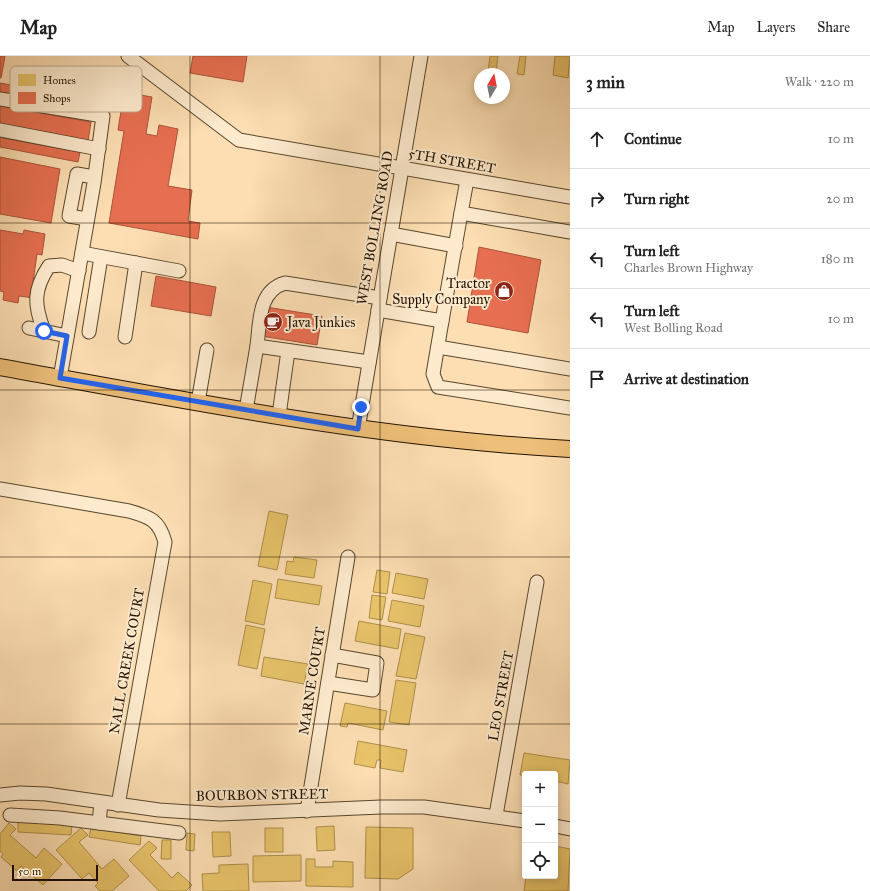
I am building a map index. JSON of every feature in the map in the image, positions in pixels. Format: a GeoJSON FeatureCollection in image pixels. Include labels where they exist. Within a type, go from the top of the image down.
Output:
{"type":"FeatureCollection","features":[{"type":"Feature","properties":{"kind":"main road"},"geometry":{"type":"LineString","coordinates":[[0,367],[358,429],[520,447],[570,449]]}},
{"type":"Feature","properties":{"kind":"street","name":"5TH STREET"},"geometry":{"type":"LineString","coordinates":[[128,56],[141,66]]}},
{"type":"Feature","properties":{"kind":"street","name":"WEST BOLLING ROAD"},"geometry":{"type":"LineString","coordinates":[[358,429],[421,56]]}},
{"type":"Feature","properties":{"kind":"street","name":"5TH STREET"},"geometry":{"type":"LineString","coordinates":[[142,67],[239,140],[570,198]]}},
{"type":"Feature","properties":{"kind":"street"},"geometry":{"type":"LineString","coordinates":[[0,99],[10,101]]}},
{"type":"Feature","properties":{"kind":"street"},"geometry":{"type":"LineString","coordinates":[[60,378],[82,253],[103,116],[79,112]]}},
{"type":"Feature","properties":{"kind":"street"},"geometry":{"type":"LineString","coordinates":[[0,130],[99,149]]}},
{"type":"Feature","properties":{"kind":"street"},"geometry":{"type":"LineString","coordinates":[[87,219],[69,216],[77,174],[94,177]]}},
{"type":"Feature","properties":{"kind":"street"},"geometry":{"type":"LineString","coordinates":[[467,180],[433,374],[438,387],[570,408]]}},
{"type":"Feature","properties":{"kind":"street"},"geometry":{"type":"LineString","coordinates":[[461,214],[570,232]]}},
{"type":"Feature","properties":{"kind":"street"},"geometry":{"type":"LineString","coordinates":[[391,234],[456,246]]}},
{"type":"Feature","properties":{"kind":"street"},"geometry":{"type":"LineString","coordinates":[[82,253],[179,271]]}},
{"type":"Feature","properties":{"kind":"street"},"geometry":{"type":"LineString","coordinates":[[89,332],[101,257]]}},
{"type":"Feature","properties":{"kind":"street"},"geometry":{"type":"LineString","coordinates":[[125,337],[136,263]]}},
{"type":"Feature","properties":{"kind":"street"},"geometry":{"type":"LineString","coordinates":[[44,331],[36,309],[40,280],[49,266],[62,266],[78,271]]}},
{"type":"Feature","properties":{"kind":"street"},"geometry":{"type":"LineString","coordinates":[[246,410],[266,298],[273,287],[285,283],[379,304],[442,321]]}},
{"type":"Feature","properties":{"kind":"street"},"geometry":{"type":"LineString","coordinates":[[29,328],[67,336]]}},
{"type":"Feature","properties":{"kind":"street"},"geometry":{"type":"LineString","coordinates":[[257,346],[369,362]]}},
{"type":"Feature","properties":{"kind":"street"},"geometry":{"type":"LineString","coordinates":[[438,348],[570,369]]}},
{"type":"Feature","properties":{"kind":"street"},"geometry":{"type":"LineString","coordinates":[[198,402],[208,350]]}},
{"type":"Feature","properties":{"kind":"street"},"geometry":{"type":"LineString","coordinates":[[279,415],[288,350]]}},
{"type":"Feature","properties":{"kind":"street","name":"NALL CREEK COURT"},"geometry":{"type":"LineString","coordinates":[[0,489],[146,516],[158,524],[161,529],[165,542],[118,805]]}},
{"type":"Feature","properties":{"kind":"street","name":"MARNE COURT"},"geometry":{"type":"LineString","coordinates":[[307,811],[348,557]]}},
{"type":"Feature","properties":{"kind":"street","name":"LEO STREET"},"geometry":{"type":"LineString","coordinates":[[496,816],[537,582]]}},
{"type":"Feature","properties":{"kind":"street"},"geometry":{"type":"LineString","coordinates":[[328,683],[374,690],[377,663],[332,655]]}},
{"type":"Feature","properties":{"kind":"street","name":"BOURBON STREET"},"geometry":{"type":"LineString","coordinates":[[0,795],[20,793],[46,794],[159,810],[220,814],[424,806],[522,820]]}},
{"type":"Feature","properties":{"kind":"street"},"geometry":{"type":"LineString","coordinates":[[99,823],[101,802]]}},
{"type":"Feature","properties":{"kind":"street"},"geometry":{"type":"LineString","coordinates":[[10,814],[179,833]]}},
{"type":"Feature","properties":{"kind":"street"},"geometry":{"type":"LineString","coordinates":[[558,827],[570,829]]}},
{"type":"Feature","properties":{"kind":"building: Homes"},"geometry":{"type":"Polygon","coordinates":[[[490,56],[498,56],[497,68],[488,68],[490,56]]]}},
{"type":"Feature","properties":{"kind":"building: Homes"},"geometry":{"type":"Polygon","coordinates":[[[520,56],[526,56],[524,75],[517,74],[520,56]]]}},
{"type":"Feature","properties":{"kind":"building: Homes"},"geometry":{"type":"Polygon","coordinates":[[[555,56],[570,56],[568,78],[553,75],[555,56]]]}},
{"type":"Feature","properties":{"kind":"building: Homes"},"geometry":{"type":"Polygon","coordinates":[[[269,511],[288,515],[277,570],[258,566],[269,511]]]}},
{"type":"Feature","properties":{"kind":"building: Homes"},"geometry":{"type":"Polygon","coordinates":[[[294,557],[317,560],[314,578],[285,574],[287,561],[293,562],[294,557]]]}},
{"type":"Feature","properties":{"kind":"building: Homes"},"geometry":{"type":"Polygon","coordinates":[[[377,570],[390,572],[387,594],[373,592],[377,570]]]}},
{"type":"Feature","properties":{"kind":"building: Homes"},"geometry":{"type":"Polygon","coordinates":[[[396,573],[428,579],[424,599],[392,593],[396,573]]]}},
{"type":"Feature","properties":{"kind":"building: Homes"},"geometry":{"type":"Polygon","coordinates":[[[278,579],[322,586],[319,605],[275,598],[278,579]]]}},
{"type":"Feature","properties":{"kind":"building: Homes"},"geometry":{"type":"Polygon","coordinates":[[[253,580],[272,584],[264,625],[245,621],[253,580]]]}},
{"type":"Feature","properties":{"kind":"building: Homes"},"geometry":{"type":"Polygon","coordinates":[[[372,595],[386,597],[382,620],[369,618],[372,595]]]}},
{"type":"Feature","properties":{"kind":"building: Homes"},"geometry":{"type":"Polygon","coordinates":[[[392,600],[424,606],[420,627],[388,621],[392,600]]]}},
{"type":"Feature","properties":{"kind":"building: Homes"},"geometry":{"type":"Polygon","coordinates":[[[359,621],[401,629],[398,649],[355,641],[359,621]]]}},
{"type":"Feature","properties":{"kind":"building: Homes"},"geometry":{"type":"Polygon","coordinates":[[[246,625],[265,629],[257,669],[238,665],[246,625]]]}},
{"type":"Feature","properties":{"kind":"building: Homes"},"geometry":{"type":"Polygon","coordinates":[[[405,633],[425,637],[416,679],[396,676],[405,633]]]}},
{"type":"Feature","properties":{"kind":"building: Homes"},"geometry":{"type":"Polygon","coordinates":[[[264,657],[308,664],[304,684],[261,676],[264,657]]]}},
{"type":"Feature","properties":{"kind":"building: Homes"},"geometry":{"type":"Polygon","coordinates":[[[396,680],[416,683],[409,725],[389,722],[396,680]]]}},
{"type":"Feature","properties":{"kind":"building: Homes"},"geometry":{"type":"Polygon","coordinates":[[[345,703],[387,711],[383,730],[348,723],[347,727],[340,726],[345,703]]]}},
{"type":"Feature","properties":{"kind":"building: Homes"},"geometry":{"type":"Polygon","coordinates":[[[358,741],[407,750],[403,772],[380,768],[381,760],[377,760],[375,768],[354,764],[358,741]]]}},
{"type":"Feature","properties":{"kind":"building: Homes"},"geometry":{"type":"Polygon","coordinates":[[[524,753],[570,760],[568,784],[558,782],[558,771],[522,771],[522,775],[520,775],[524,753]]]}},
{"type":"Feature","properties":{"kind":"building: Homes"},"geometry":{"type":"Polygon","coordinates":[[[18,822],[72,824],[71,835],[18,832],[18,822]]]}},
{"type":"Feature","properties":{"kind":"building: Homes"},"geometry":{"type":"Polygon","coordinates":[[[9,823],[16,829],[10,835],[36,858],[44,848],[62,864],[43,885],[21,866],[17,871],[1,857],[3,854],[0,851],[0,834],[9,823]]]}},
{"type":"Feature","properties":{"kind":"building: Homes"},"geometry":{"type":"Polygon","coordinates":[[[334,826],[335,850],[317,851],[316,827],[334,826]]]}},
{"type":"Feature","properties":{"kind":"building: Homes"},"geometry":{"type":"Polygon","coordinates":[[[366,827],[413,828],[413,869],[398,879],[365,878],[366,827]]]}},
{"type":"Feature","properties":{"kind":"building: Homes"},"geometry":{"type":"Polygon","coordinates":[[[81,828],[88,835],[79,842],[102,869],[114,859],[129,876],[112,891],[100,891],[95,886],[98,883],[89,873],[82,879],[56,850],[81,828]]]}},
{"type":"Feature","properties":{"kind":"building: Homes"},"geometry":{"type":"Polygon","coordinates":[[[91,828],[141,836],[140,845],[89,837],[91,828]]]}},
{"type":"Feature","properties":{"kind":"building: Homes"},"geometry":{"type":"Polygon","coordinates":[[[265,828],[283,828],[283,852],[265,852],[265,828]]]}},
{"type":"Feature","properties":{"kind":"building: Homes"},"geometry":{"type":"Polygon","coordinates":[[[212,832],[230,832],[231,856],[213,857],[212,832]]]}},
{"type":"Feature","properties":{"kind":"building: Homes"},"geometry":{"type":"Polygon","coordinates":[[[187,833],[195,834],[194,851],[186,850],[187,833]]]}},
{"type":"Feature","properties":{"kind":"building: Homes"},"geometry":{"type":"Polygon","coordinates":[[[162,840],[171,840],[171,859],[161,859],[162,840]]]}},
{"type":"Feature","properties":{"kind":"building: Homes"},"geometry":{"type":"Polygon","coordinates":[[[149,841],[157,848],[150,855],[172,878],[178,872],[192,885],[186,891],[159,891],[129,860],[149,841]]]}},
{"type":"Feature","properties":{"kind":"building: Homes"},"geometry":{"type":"Polygon","coordinates":[[[558,847],[570,849],[568,891],[524,891],[526,879],[558,879],[558,847]]]}},
{"type":"Feature","properties":{"kind":"building: Homes"},"geometry":{"type":"Polygon","coordinates":[[[301,855],[301,881],[253,882],[253,856],[301,855]]]}},
{"type":"Feature","properties":{"kind":"building: Homes"},"geometry":{"type":"Polygon","coordinates":[[[306,859],[315,859],[315,867],[333,867],[333,861],[353,862],[353,887],[306,886],[306,859]]]}},
{"type":"Feature","properties":{"kind":"building: Homes"},"geometry":{"type":"Polygon","coordinates":[[[248,864],[249,891],[203,891],[202,874],[219,873],[219,865],[248,864]]]}},
{"type":"Feature","properties":{"kind":"building: Shops"},"geometry":{"type":"Polygon","coordinates":[[[0,56],[5,56],[1,78],[0,78],[0,56]]]}},
{"type":"Feature","properties":{"kind":"building: Shops"},"geometry":{"type":"Polygon","coordinates":[[[193,56],[247,56],[243,82],[190,73],[193,56]]]}},
{"type":"Feature","properties":{"kind":"building: Shops"},"geometry":{"type":"Polygon","coordinates":[[[0,83],[10,85],[10,94],[0,92],[0,83]]]}},
{"type":"Feature","properties":{"kind":"building: Shops"},"geometry":{"type":"Polygon","coordinates":[[[142,95],[152,97],[146,134],[157,136],[159,125],[178,129],[168,186],[192,190],[188,221],[200,223],[198,239],[109,223],[124,131],[118,130],[121,112],[142,112],[142,95]]]}},
{"type":"Feature","properties":{"kind":"building: Shops"},"geometry":{"type":"Polygon","coordinates":[[[0,106],[10,108],[10,112],[34,112],[91,122],[88,141],[0,124],[0,106]]]}},
{"type":"Feature","properties":{"kind":"building: Shops"},"geometry":{"type":"Polygon","coordinates":[[[0,137],[80,152],[78,162],[0,147],[0,137]]]}},
{"type":"Feature","properties":{"kind":"building: Shops"},"geometry":{"type":"Polygon","coordinates":[[[0,157],[60,169],[51,223],[0,214],[0,157]]]}},
{"type":"Feature","properties":{"kind":"building: Shops"},"geometry":{"type":"Polygon","coordinates":[[[0,230],[23,234],[24,230],[45,234],[42,255],[37,254],[33,282],[37,283],[34,298],[19,296],[18,303],[3,300],[4,292],[0,291],[0,230]]]}},
{"type":"Feature","properties":{"kind":"building: Shops","name":"Tractor Supply Company"},"geometry":{"type":"Polygon","coordinates":[[[479,247],[541,260],[528,333],[467,322],[479,247]]]}},
{"type":"Feature","properties":{"kind":"building: Shops"},"geometry":{"type":"Polygon","coordinates":[[[156,276],[216,287],[211,316],[151,306],[156,276]]]}},
{"type":"Feature","properties":{"kind":"building: Shops"},"geometry":{"type":"Polygon","coordinates":[[[266,307],[322,316],[317,345],[261,336],[266,307]]]}},
{"type":"Feature","properties":{"kind":"place","name":"Tractor Supply Company"},"geometry":{"type":"Point","coordinates":[504,291]}},
{"type":"Feature","properties":{"kind":"place","name":"Java Junkies"},"geometry":{"type":"Point","coordinates":[273,322]}},
{"type":"Feature","properties":{"kind":"route"},"geometry":{"type":"LineString","coordinates":[[44,331],[67,336],[60,378],[358,429],[361,407]]}}]}
